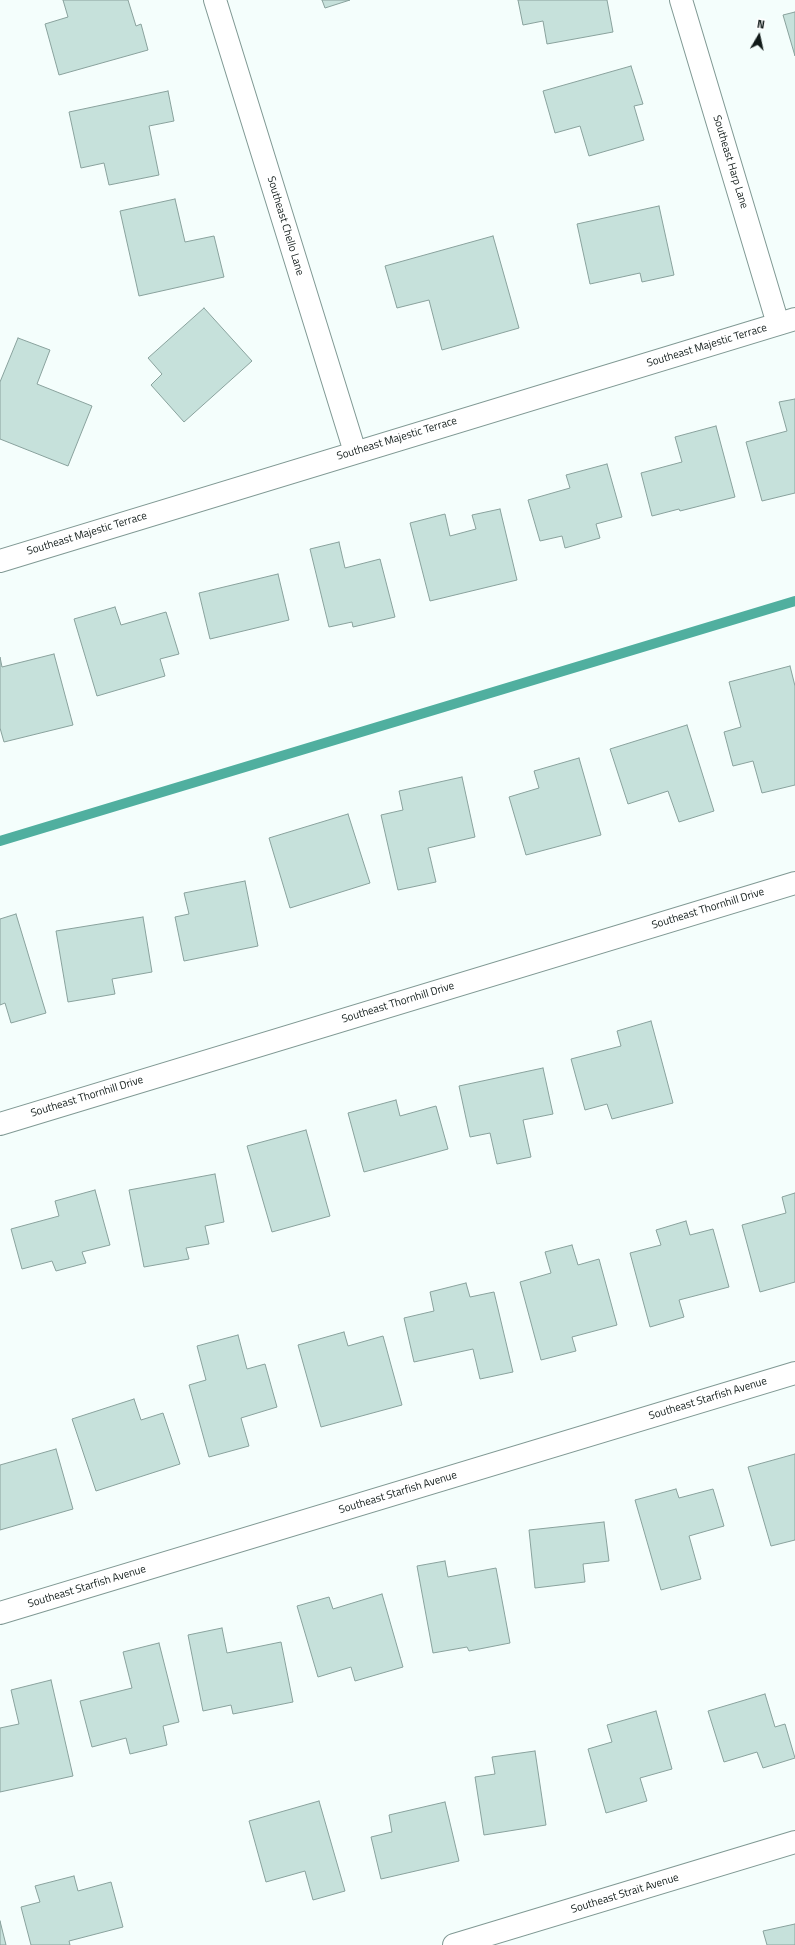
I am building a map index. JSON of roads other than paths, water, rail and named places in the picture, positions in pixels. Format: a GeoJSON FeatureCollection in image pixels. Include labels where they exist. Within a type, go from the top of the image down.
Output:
{"type":"FeatureCollection","features":[{"type":"Feature","properties":{"kind":"street","name":"Southeast Chello Lane"},"geometry":{"type":"LineString","coordinates":[[215,0],[355,452]]}},
{"type":"Feature","properties":{"kind":"street","name":"Southeast Harp Lane"},"geometry":{"type":"LineString","coordinates":[[681,0],[787,322]]}},
{"type":"Feature","properties":{"kind":"street","name":"Southeast Majestic Terrace"},"geometry":{"type":"LineString","coordinates":[[0,561],[787,322]]}},
{"type":"Feature","properties":{"kind":"street","name":"Southeast Thornhill Drive"},"geometry":{"type":"LineString","coordinates":[[0,1124],[795,883]]}},
{"type":"Feature","properties":{"kind":"street","name":"Southeast Starfish Avenue"},"geometry":{"type":"LineString","coordinates":[[0,1613],[795,1373]]}},
{"type":"Feature","properties":{"kind":"street","name":"Southeast Strait Avenue"},"geometry":{"type":"LineString","coordinates":[[454,1945],[795,1842]]}},
{"type":"Feature","properties":{"kind":"waterway"},"geometry":{"type":"LineString","coordinates":[[0,841],[795,601]]}}]}
